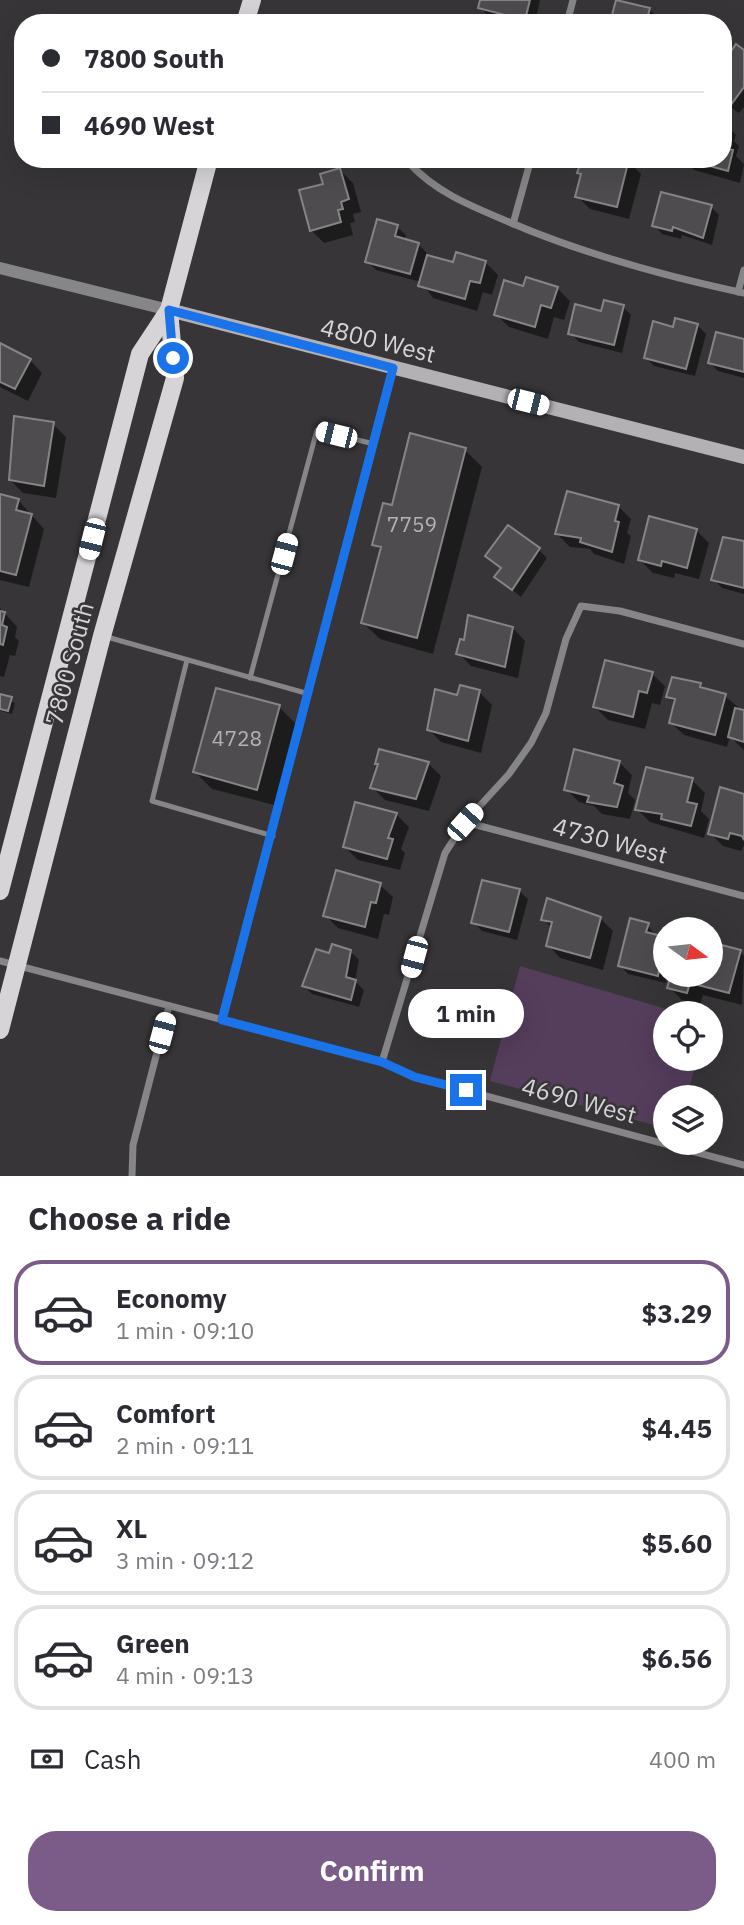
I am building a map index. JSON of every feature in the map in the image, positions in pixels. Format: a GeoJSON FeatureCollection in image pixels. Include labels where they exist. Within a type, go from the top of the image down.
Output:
{"type":"FeatureCollection","features":[{"type":"Feature","properties":{"kind":"main road","name":"7800 South"},"geometry":{"type":"LineString","coordinates":[[0,891],[140,354],[169,310],[207,168]]}},
{"type":"Feature","properties":{"kind":"main road","name":"7800 South"},"geometry":{"type":"LineString","coordinates":[[0,1030],[102,636],[175,378],[169,310]]}},
{"type":"Feature","properties":{"kind":"main road","name":"4800 West"},"geometry":{"type":"LineString","coordinates":[[169,310],[744,457]]}},
{"type":"Feature","properties":{"kind":"street"},"geometry":{"type":"LineString","coordinates":[[414,168],[444,194],[572,249],[741,293],[744,270]]}},
{"type":"Feature","properties":{"kind":"street"},"geometry":{"type":"LineString","coordinates":[[513,224],[529,168]]}},
{"type":"Feature","properties":{"kind":"street","name":"4800 West"},"geometry":{"type":"LineString","coordinates":[[0,268],[169,310]]}},
{"type":"Feature","properties":{"kind":"street"},"geometry":{"type":"LineString","coordinates":[[382,1062],[393,1035],[444,853],[465,822],[509,774],[531,743],[546,713],[566,639],[582,606],[620,611],[744,644]]}},
{"type":"Feature","properties":{"kind":"street","name":"4730 West"},"geometry":{"type":"LineString","coordinates":[[465,822],[744,897]]}},
{"type":"Feature","properties":{"kind":"street","name":"4690 West"},"geometry":{"type":"LineString","coordinates":[[0,961],[382,1062],[415,1077],[744,1165]]}},
{"type":"Feature","properties":{"kind":"street"},"geometry":{"type":"LineString","coordinates":[[132,1176],[133,1145],[169,1006]]}},
{"type":"Feature","properties":{"kind":"lane"},"geometry":{"type":"LineString","coordinates":[[222,1020],[273,836],[393,368]]}},
{"type":"Feature","properties":{"kind":"lane"},"geometry":{"type":"LineString","coordinates":[[250,678],[317,430],[374,444]]}},
{"type":"Feature","properties":{"kind":"lane"},"geometry":{"type":"LineString","coordinates":[[102,636],[309,694]]}},
{"type":"Feature","properties":{"kind":"lane"},"geometry":{"type":"LineString","coordinates":[[187,660],[152,801],[273,836]]}},
{"type":"Feature","properties":{"kind":"shaded area"},"geometry":{"type":"Polygon","coordinates":[[[520,966],[653,1005],[653,1071],[694,1071],[690,1085],[653,1085],[653,1125],[490,1081],[520,966]]]}},
{"type":"Feature","properties":{"kind":"building"},"geometry":{"type":"Polygon","coordinates":[[[480,0],[530,0],[526,14],[502,14],[478,8],[480,0]]]}},
{"type":"Feature","properties":{"kind":"building"},"geometry":{"type":"Polygon","coordinates":[[[616,0],[650,8],[648,14],[612,14],[616,0]]]}},
{"type":"Feature","properties":{"kind":"building"},"geometry":{"type":"Polygon","coordinates":[[[736,44],[744,50],[744,87],[732,103],[732,50],[736,44]]]}},
{"type":"Feature","properties":{"kind":"building"},"geometry":{"type":"Polygon","coordinates":[[[340,168],[349,199],[341,202],[343,209],[338,210],[341,222],[310,231],[299,190],[323,184],[320,174],[340,168]]]}},
{"type":"Feature","properties":{"kind":"building"},"geometry":{"type":"Polygon","coordinates":[[[579,168],[627,168],[617,207],[575,197],[581,174],[577,173],[579,168]]]}},
{"type":"Feature","properties":{"kind":"building"},"geometry":{"type":"Polygon","coordinates":[[[661,192],[712,205],[703,238],[673,227],[672,231],[652,226],[661,192]]]}},
{"type":"Feature","properties":{"kind":"building"},"geometry":{"type":"Polygon","coordinates":[[[377,219],[398,225],[395,236],[419,243],[410,274],[365,262],[377,219]]]}},
{"type":"Feature","properties":{"kind":"building"},"geometry":{"type":"Polygon","coordinates":[[[456,252],[486,261],[480,283],[470,281],[465,299],[418,286],[427,255],[453,262],[456,252]]]}},
{"type":"Feature","properties":{"kind":"building"},"geometry":{"type":"Polygon","coordinates":[[[526,277],[558,287],[551,308],[541,305],[535,327],[494,315],[504,280],[523,286],[526,277]]]}},
{"type":"Feature","properties":{"kind":"building"},"geometry":{"type":"Polygon","coordinates":[[[604,300],[624,305],[614,345],[568,334],[575,304],[601,311],[604,300]]]}},
{"type":"Feature","properties":{"kind":"building"},"geometry":{"type":"Polygon","coordinates":[[[675,318],[698,324],[686,369],[644,358],[653,321],[673,327],[675,318]]]}},
{"type":"Feature","properties":{"kind":"building"},"geometry":{"type":"Polygon","coordinates":[[[716,332],[744,339],[744,372],[708,363],[716,332]]]}},
{"type":"Feature","properties":{"kind":"building"},"geometry":{"type":"Polygon","coordinates":[[[0,343],[31,359],[15,389],[0,382],[0,343]]]}},
{"type":"Feature","properties":{"kind":"building"},"geometry":{"type":"Polygon","coordinates":[[[14,416],[54,422],[44,486],[9,480],[14,416]]]}},
{"type":"Feature","properties":{"kind":"building"},"geometry":{"type":"Polygon","coordinates":[[[410,433],[466,448],[417,638],[361,623],[381,547],[372,545],[383,503],[392,505],[410,433]]]}},
{"type":"Feature","properties":{"kind":"building"},"geometry":{"type":"Polygon","coordinates":[[[567,491],[619,505],[615,521],[619,522],[612,552],[580,542],[581,538],[555,534],[567,491]]]}},
{"type":"Feature","properties":{"kind":"building"},"geometry":{"type":"Polygon","coordinates":[[[0,494],[19,499],[16,510],[32,514],[16,575],[0,571],[0,494]]]}},
{"type":"Feature","properties":{"kind":"building"},"geometry":{"type":"Polygon","coordinates":[[[649,516],[697,529],[687,568],[662,561],[661,566],[638,560],[649,516]]]}},
{"type":"Feature","properties":{"kind":"building"},"geometry":{"type":"Polygon","coordinates":[[[508,525],[540,548],[512,590],[494,577],[501,568],[485,556],[508,525]]]}},
{"type":"Feature","properties":{"kind":"building"},"geometry":{"type":"Polygon","coordinates":[[[723,537],[744,541],[744,588],[711,580],[723,537]]]}},
{"type":"Feature","properties":{"kind":"building"},"geometry":{"type":"Polygon","coordinates":[[[0,611],[5,612],[2,625],[7,627],[3,645],[0,644],[0,611]]]}},
{"type":"Feature","properties":{"kind":"building"},"geometry":{"type":"Polygon","coordinates":[[[468,615],[513,627],[505,667],[456,654],[460,639],[464,640],[468,615]]]}},
{"type":"Feature","properties":{"kind":"building"},"geometry":{"type":"Polygon","coordinates":[[[605,660],[653,672],[647,693],[639,691],[633,717],[593,707],[605,660]]]}},
{"type":"Feature","properties":{"kind":"building"},"geometry":{"type":"Polygon","coordinates":[[[672,677],[701,683],[700,687],[726,694],[715,735],[669,723],[675,699],[666,697],[672,677]]]}},
{"type":"Feature","properties":{"kind":"building"},"geometry":{"type":"Polygon","coordinates":[[[460,685],[480,690],[468,741],[427,730],[435,689],[457,695],[460,685]]]}},
{"type":"Feature","properties":{"kind":"building"},"geometry":{"type":"Polygon","coordinates":[[[216,688],[280,705],[257,790],[193,772],[216,688]]]}},
{"type":"Feature","properties":{"kind":"building"},"geometry":{"type":"Polygon","coordinates":[[[0,694],[12,697],[8,711],[0,709],[0,694]]]}},
{"type":"Feature","properties":{"kind":"building"},"geometry":{"type":"Polygon","coordinates":[[[735,708],[744,710],[744,742],[728,737],[735,708]]]}},
{"type":"Feature","properties":{"kind":"building"},"geometry":{"type":"Polygon","coordinates":[[[379,749],[429,762],[416,799],[370,788],[378,764],[375,764],[379,749]]]}},
{"type":"Feature","properties":{"kind":"building"},"geometry":{"type":"Polygon","coordinates":[[[574,749],[620,761],[614,783],[623,786],[617,807],[587,802],[589,796],[564,790],[574,749]]]}},
{"type":"Feature","properties":{"kind":"building"},"geometry":{"type":"Polygon","coordinates":[[[646,767],[693,778],[687,802],[697,804],[691,826],[661,819],[662,814],[635,810],[646,767]]]}},
{"type":"Feature","properties":{"kind":"building"},"geometry":{"type":"Polygon","coordinates":[[[720,787],[744,794],[744,840],[742,836],[730,833],[728,839],[708,834],[720,787]]]}},
{"type":"Feature","properties":{"kind":"building"},"geometry":{"type":"Polygon","coordinates":[[[355,802],[397,813],[388,838],[393,839],[387,859],[343,847],[355,802]]]}},
{"type":"Feature","properties":{"kind":"building"},"geometry":{"type":"Polygon","coordinates":[[[336,870],[381,883],[376,903],[371,902],[365,927],[323,916],[336,870]]]}},
{"type":"Feature","properties":{"kind":"building"},"geometry":{"type":"Polygon","coordinates":[[[482,880],[520,889],[509,932],[471,923],[482,880]]]}},
{"type":"Feature","properties":{"kind":"building"},"geometry":{"type":"Polygon","coordinates":[[[547,898],[601,917],[590,958],[546,946],[552,922],[541,920],[547,898]]]}},
{"type":"Feature","properties":{"kind":"building"},"geometry":{"type":"Polygon","coordinates":[[[630,918],[649,923],[646,932],[653,934],[653,975],[618,966],[630,918]]]}},
{"type":"Feature","properties":{"kind":"building"},"geometry":{"type":"Polygon","coordinates":[[[332,944],[351,950],[346,977],[356,980],[351,1000],[302,986],[316,949],[329,953],[332,944]]]}},
{"type":"Feature","properties":{"kind":"building"},"geometry":{"type":"Polygon","coordinates":[[[723,945],[741,950],[729,993],[706,987],[723,987],[723,945]]]}},
{"type":"Feature","properties":{"kind":"building"},"geometry":{"type":"Polygon","coordinates":[[[667,987],[689,987],[687,993],[667,987]]]}},
{"type":"Feature","properties":{"kind":"route"},"geometry":{"type":"LineString","coordinates":[[173,358],[169,310],[393,368],[252,916],[222,1020],[382,1062],[415,1077],[466,1090]]}}]}
